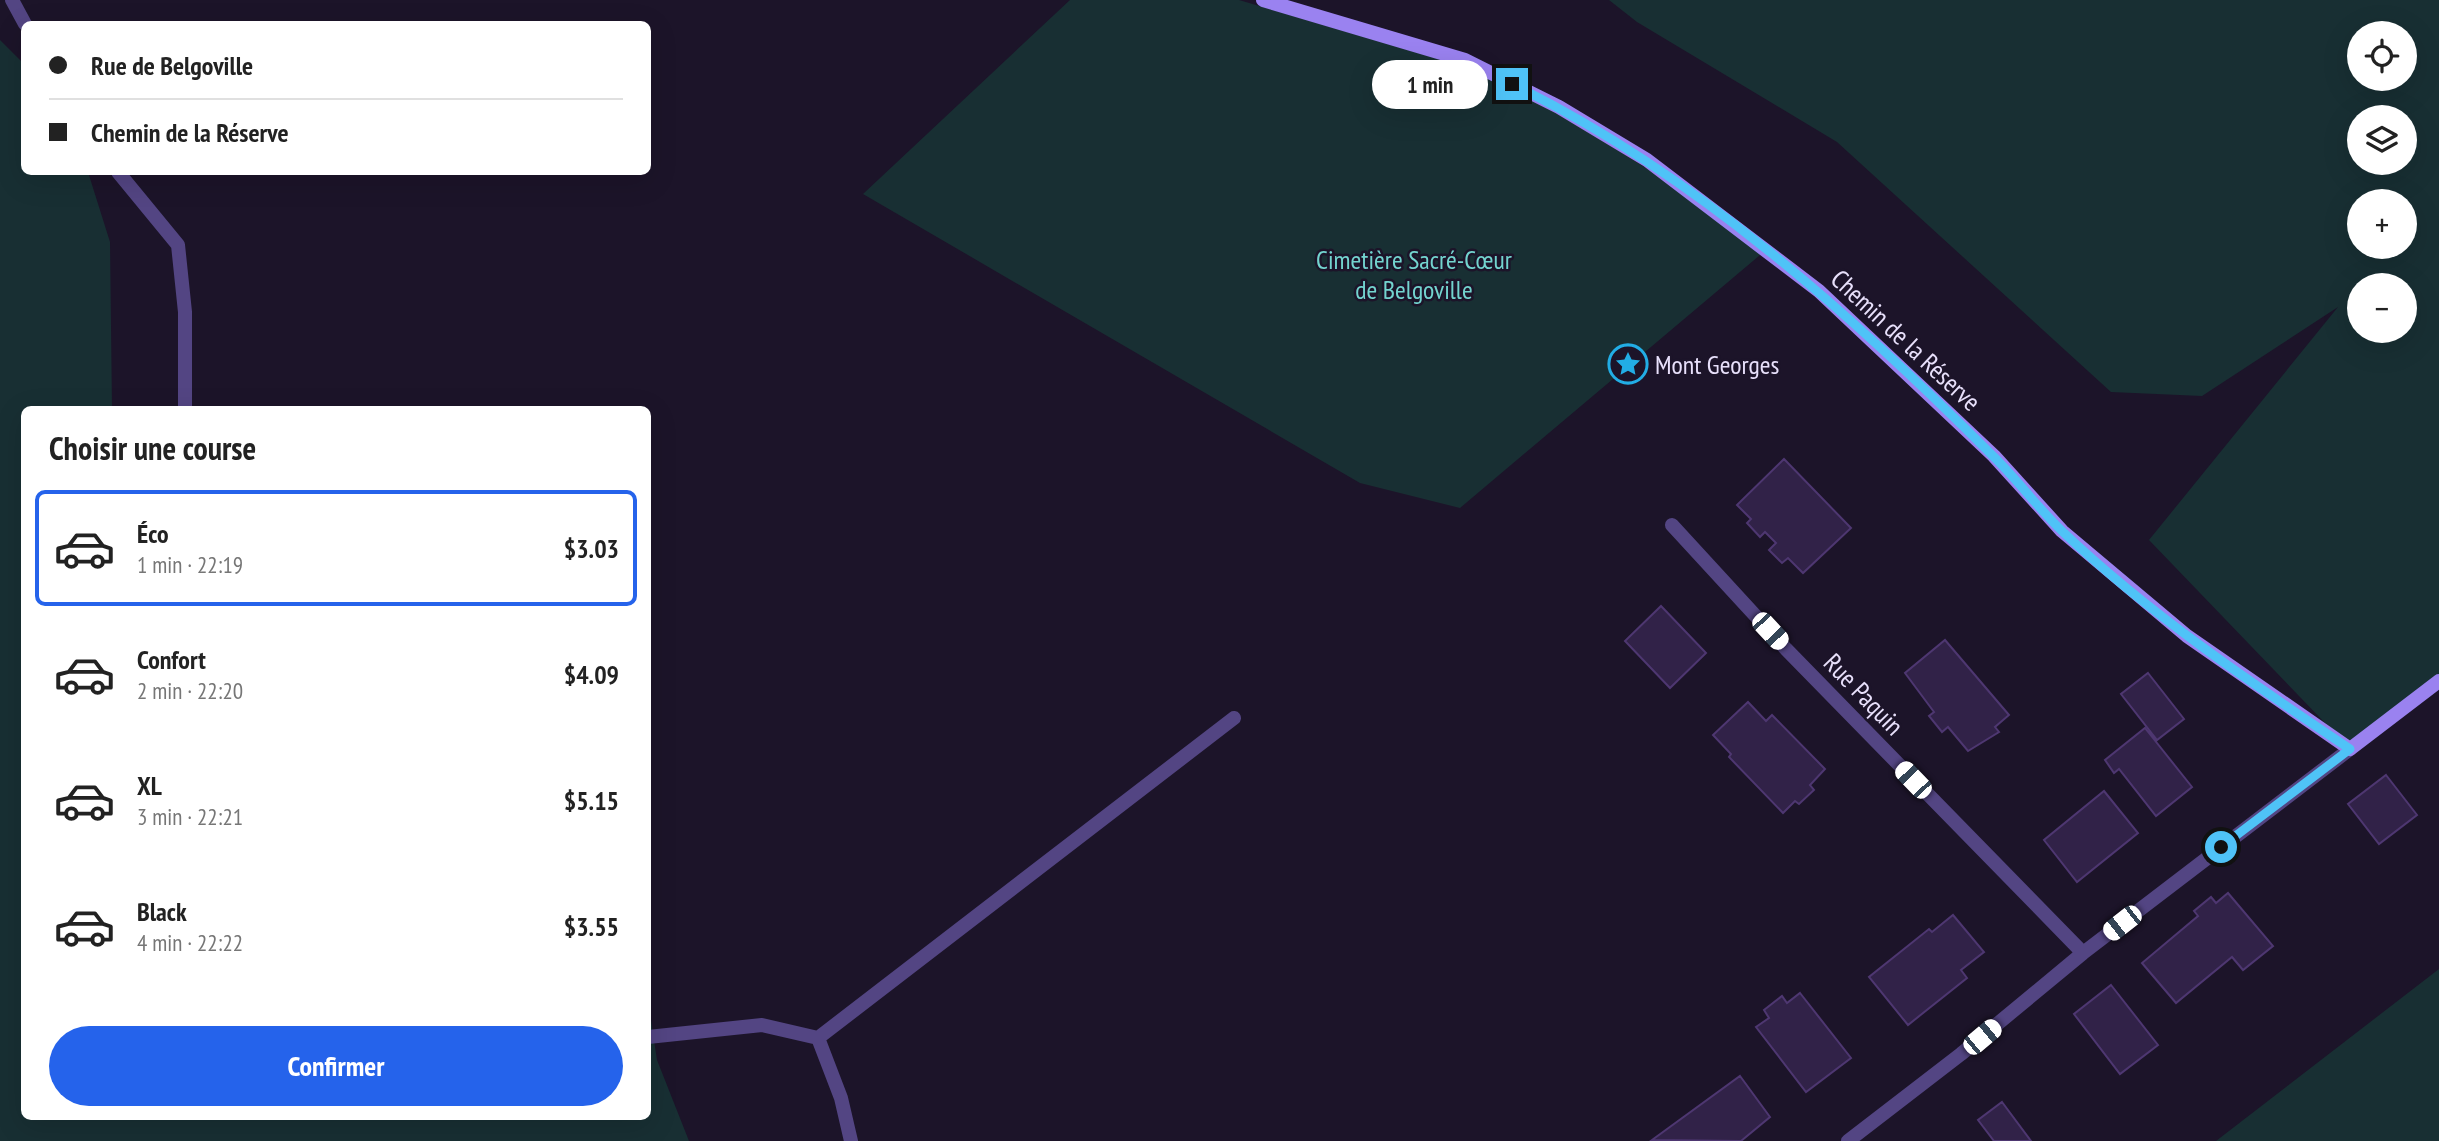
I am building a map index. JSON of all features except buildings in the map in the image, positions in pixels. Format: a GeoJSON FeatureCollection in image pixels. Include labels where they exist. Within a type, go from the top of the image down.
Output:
{"type":"FeatureCollection","features":[{"type":"Feature","properties":{"kind":"street"},"geometry":{"type":"LineString","coordinates":[[12,0],[23,21]]}},
{"type":"Feature","properties":{"kind":"street","name":"Chemin de la Réserve"},"geometry":{"type":"LineString","coordinates":[[1263,0],[1465,60],[1559,107],[1647,160],[1819,291],[1994,456],[2062,531],[2176,628],[2350,749]]}},
{"type":"Feature","properties":{"kind":"street"},"geometry":{"type":"LineString","coordinates":[[120,175],[178,245],[185,312],[185,406]]}},
{"type":"Feature","properties":{"kind":"street","name":"Rue Paquin"},"geometry":{"type":"LineString","coordinates":[[1672,525],[1786,649],[2083,953]]}},
{"type":"Feature","properties":{"kind":"street"},"geometry":{"type":"LineString","coordinates":[[1848,1141],[1961,1054],[2083,953],[2439,681]]}},
{"type":"Feature","properties":{"kind":"street"},"geometry":{"type":"LineString","coordinates":[[818,1038],[1234,718]]}},
{"type":"Feature","properties":{"kind":"street"},"geometry":{"type":"LineString","coordinates":[[651,1037],[762,1025],[818,1038]]}},
{"type":"Feature","properties":{"kind":"street"},"geometry":{"type":"LineString","coordinates":[[818,1038],[841,1098],[851,1141]]}},
{"type":"Feature","properties":{"kind":"green space","name":"Cimetière Sacré-Cœur de Belgoville"},"geometry":{"type":"Polygon","coordinates":[[[1070,0],[1239,0],[1462,66],[1558,113],[1726,218],[1766,250],[1460,508],[1360,483],[863,194],[1070,0]]]}},
{"type":"Feature","properties":{"kind":"green space"},"geometry":{"type":"Polygon","coordinates":[[[1609,0],[2439,0],[2439,688],[2350,749],[2149,540],[2338,307],[2202,396],[2111,392],[1837,142],[1637,22],[1609,0]]]}},
{"type":"Feature","properties":{"kind":"green space"},"geometry":{"type":"Polygon","coordinates":[[[0,40],[21,61],[21,175],[89,175],[110,242],[112,406],[21,406],[21,1120],[651,1120],[651,1020],[657,1060],[689,1141],[0,1141],[0,40]]]}},
{"type":"Feature","properties":{"kind":"green space"},"geometry":{"type":"Polygon","coordinates":[[[2439,969],[2439,1141],[2216,1141],[2439,969]]]}},
{"type":"Feature","properties":{"kind":"place","name":"Mont Georges"},"geometry":{"type":"Point","coordinates":[1628,364]}},
{"type":"Feature","properties":{"kind":"route"},"geometry":{"type":"LineString","coordinates":[[1512,84],[1559,107],[1647,160],[1819,291],[1994,456],[2062,531],[2187,636],[2350,749],[2221,847]]}}]}
